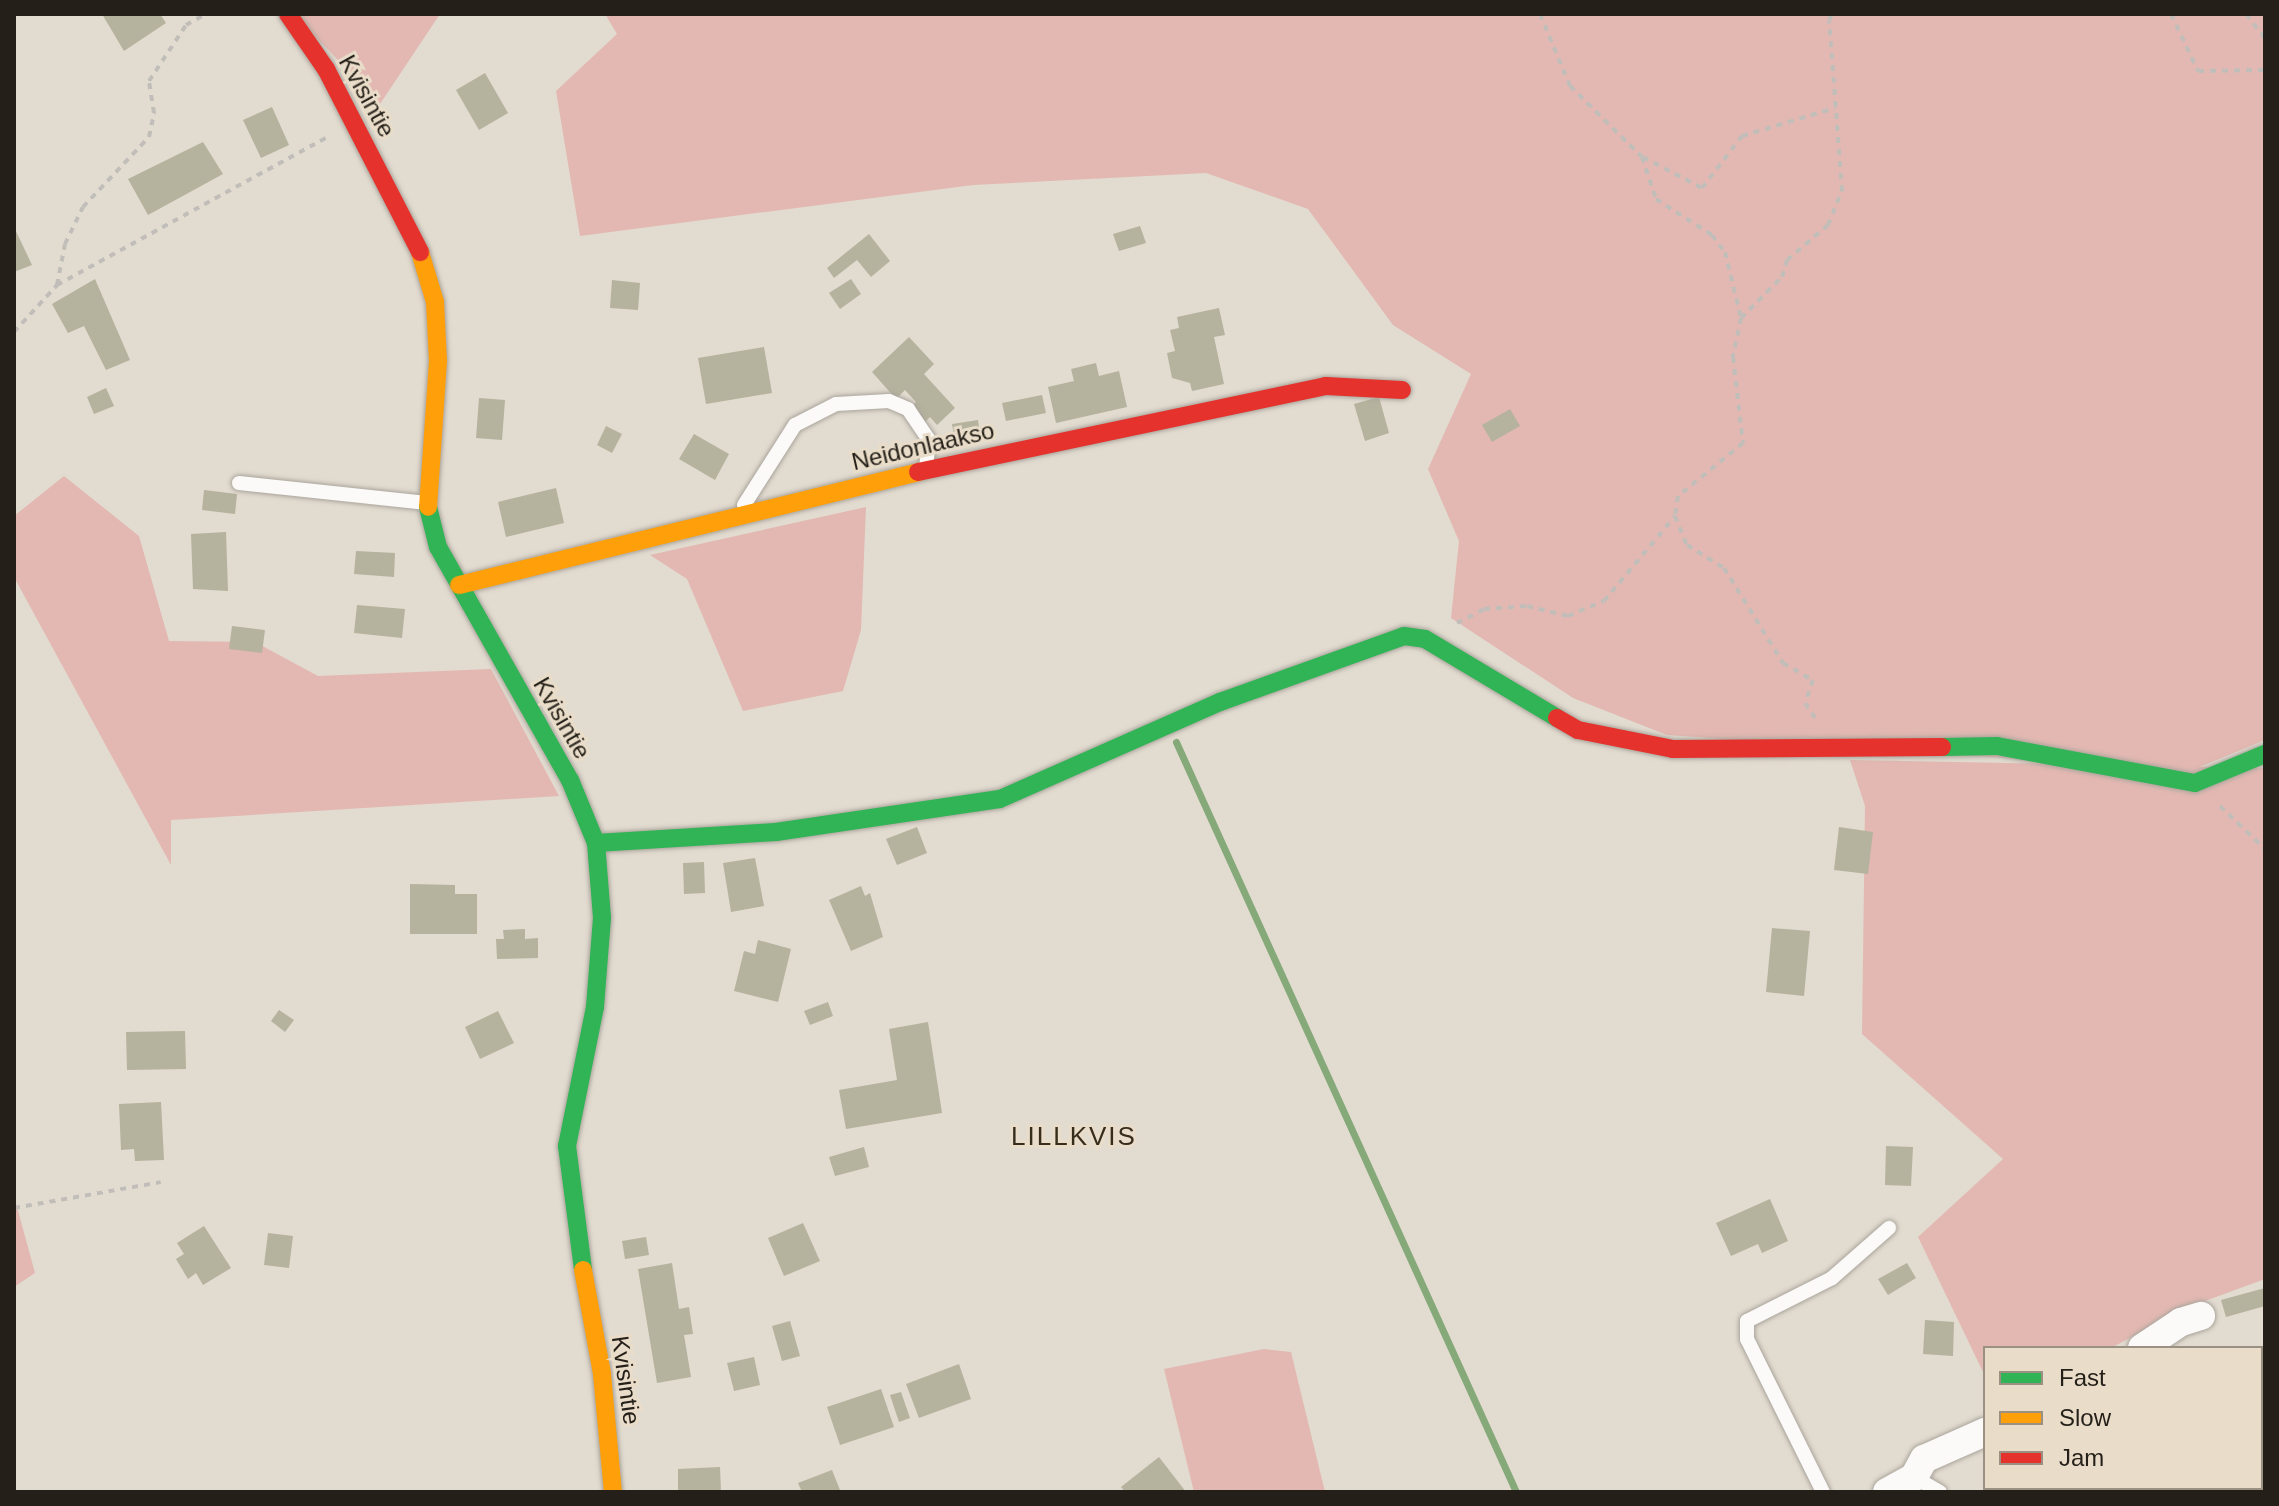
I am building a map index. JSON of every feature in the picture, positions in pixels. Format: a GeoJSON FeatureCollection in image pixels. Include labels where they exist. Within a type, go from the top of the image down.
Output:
{"type":"FeatureCollection","features":[{"type":"Feature","properties":{"kind":"street","name":"Kvisintie"},"geometry":{"type":"LineString","coordinates":[[288,14],[354,122],[419,249],[435,302],[438,361],[427,503],[438,547],[570,780],[596,843],[602,918],[595,1007],[567,1146],[574,1220],[602,1374],[613,1492]]}},
{"type":"Feature","properties":{"kind":"street","name":"Neidonlaakso"},"geometry":{"type":"LineString","coordinates":[[459,585],[738,513],[1326,386],[1402,390]]}},
{"type":"Feature","properties":{"kind":"street"},"geometry":{"type":"LineString","coordinates":[[596,843],[776,832],[1000,799],[1303,670],[1404,636],[1425,639],[1578,730],[1673,749],[1833,745],[1997,746],[2195,783],[2265,754]]}},
{"type":"Feature","properties":{"kind":"street"},"geometry":{"type":"LineString","coordinates":[[2145,1346],[2181,1322],[2201,1316]]}},
{"type":"Feature","properties":{"kind":"street"},"geometry":{"type":"LineString","coordinates":[[1887,1492],[1914,1477],[1924,1459],[1983,1433]]}},
{"type":"Feature","properties":{"kind":"lane"},"geometry":{"type":"LineString","coordinates":[[738,513],[795,425],[836,404],[889,401],[908,409],[929,440],[926,470]]}},
{"type":"Feature","properties":{"kind":"lane"},"geometry":{"type":"LineString","coordinates":[[239,483],[427,503]]}},
{"type":"Feature","properties":{"kind":"lane"},"geometry":{"type":"LineString","coordinates":[[1823,1492],[1747,1339],[1747,1321],[1832,1278],[1889,1228]]}},
{"type":"Feature","properties":{"kind":"lane"},"geometry":{"type":"LineString","coordinates":[[1914,1477],[1940,1492]]}},
{"type":"Feature","properties":{"kind":"path"},"geometry":{"type":"LineString","coordinates":[[57,285],[65,244],[83,207],[149,137],[154,113],[149,81],[186,25],[206,14]]}},
{"type":"Feature","properties":{"kind":"path"},"geometry":{"type":"LineString","coordinates":[[1540,14],[1570,86],[1642,157],[1702,188],[1742,136],[1835,108]]}},
{"type":"Feature","properties":{"kind":"path"},"geometry":{"type":"LineString","coordinates":[[1741,318],[1782,277],[1787,260],[1828,225],[1842,191],[1832,14]]}},
{"type":"Feature","properties":{"kind":"path"},"geometry":{"type":"LineString","coordinates":[[2171,14],[2198,71],[2265,70]]}},
{"type":"Feature","properties":{"kind":"path"},"geometry":{"type":"LineString","coordinates":[[2246,14],[2265,38]]}},
{"type":"Feature","properties":{"kind":"path"},"geometry":{"type":"LineString","coordinates":[[14,332],[57,285],[354,122]]}},
{"type":"Feature","properties":{"kind":"path"},"geometry":{"type":"LineString","coordinates":[[1642,157],[1656,199],[1712,235],[1725,252],[1741,318],[1733,357],[1743,443],[1678,496],[1675,516],[1687,545],[1724,568],[1783,663],[1813,680],[1805,703],[1833,745]]}},
{"type":"Feature","properties":{"kind":"path"},"geometry":{"type":"LineString","coordinates":[[1425,639],[1484,609],[1527,606],[1568,616],[1604,601],[1675,516]]}},
{"type":"Feature","properties":{"kind":"path"},"geometry":{"type":"LineString","coordinates":[[2195,783],[2265,849]]}},
{"type":"Feature","properties":{"kind":"path"},"geometry":{"type":"LineString","coordinates":[[14,1208],[161,1182]]}},
{"type":"Feature","properties":{"kind":"shaded area"},"geometry":{"type":"Polygon","coordinates":[[[294,14],[440,14],[380,104],[294,14]]]}},
{"type":"Feature","properties":{"kind":"shaded area"},"geometry":{"type":"Polygon","coordinates":[[[605,14],[2265,14],[2265,740],[2190,771],[1667,735],[1573,698],[1451,618],[1459,541],[1428,469],[1471,374],[1393,325],[1308,209],[1206,173],[973,185],[580,236],[556,91],[617,34],[605,14]]]}},
{"type":"Feature","properties":{"kind":"shaded area"},"geometry":{"type":"Polygon","coordinates":[[[64,476],[139,536],[169,641],[255,642],[318,676],[491,669],[559,796],[171,820],[171,865],[14,577],[14,516],[64,476]]]}},
{"type":"Feature","properties":{"kind":"shaded area"},"geometry":{"type":"Polygon","coordinates":[[[866,507],[861,630],[843,691],[743,711],[687,579],[650,555],[866,507]]]}},
{"type":"Feature","properties":{"kind":"shaded area"},"geometry":{"type":"Polygon","coordinates":[[[1850,760],[2265,768],[2265,1279],[2186,1308],[2115,1346],[1983,1346],[1983,1372],[1918,1237],[2003,1159],[1862,1034],[1865,806],[1850,760]]]}},
{"type":"Feature","properties":{"kind":"shaded area"},"geometry":{"type":"Polygon","coordinates":[[[14,1196],[35,1273],[14,1287],[14,1196]]]}},
{"type":"Feature","properties":{"kind":"shaded area"},"geometry":{"type":"Polygon","coordinates":[[[1264,1349],[1291,1352],[1325,1492],[1194,1492],[1164,1369],[1264,1349]]]}},
{"type":"Feature","properties":{"kind":"building"},"geometry":{"type":"Polygon","coordinates":[[[102,14],[160,14],[166,23],[124,51],[102,14]]]}},
{"type":"Feature","properties":{"kind":"building"},"geometry":{"type":"Polygon","coordinates":[[[485,73],[508,113],[479,130],[456,90],[485,73]]]}},
{"type":"Feature","properties":{"kind":"building"},"geometry":{"type":"Polygon","coordinates":[[[272,107],[289,145],[261,158],[243,120],[272,107]]]}},
{"type":"Feature","properties":{"kind":"building"},"geometry":{"type":"Polygon","coordinates":[[[203,142],[223,174],[148,215],[128,179],[203,142]]]}},
{"type":"Feature","properties":{"kind":"building"},"geometry":{"type":"Polygon","coordinates":[[[1140,226],[1146,243],[1119,251],[1113,234],[1140,226]]]}},
{"type":"Feature","properties":{"kind":"building"},"geometry":{"type":"Polygon","coordinates":[[[14,227],[32,265],[14,272],[14,227]]]}},
{"type":"Feature","properties":{"kind":"building"},"geometry":{"type":"Polygon","coordinates":[[[869,234],[890,261],[871,277],[857,260],[834,278],[827,268],[869,234]]]}},
{"type":"Feature","properties":{"kind":"building"},"geometry":{"type":"Polygon","coordinates":[[[95,279],[130,360],[106,370],[84,326],[68,333],[52,304],[95,279]]]}},
{"type":"Feature","properties":{"kind":"building"},"geometry":{"type":"Polygon","coordinates":[[[851,279],[861,294],[840,309],[829,293],[851,279]]]}},
{"type":"Feature","properties":{"kind":"building"},"geometry":{"type":"Polygon","coordinates":[[[612,280],[640,283],[638,310],[610,308],[612,280]]]}},
{"type":"Feature","properties":{"kind":"building"},"geometry":{"type":"Polygon","coordinates":[[[1219,308],[1225,335],[1214,337],[1224,384],[1192,391],[1190,383],[1172,378],[1167,353],[1175,351],[1170,330],[1179,328],[1177,317],[1219,308]]]}},
{"type":"Feature","properties":{"kind":"building"},"geometry":{"type":"Polygon","coordinates":[[[909,337],[934,364],[924,374],[955,408],[937,425],[930,417],[925,422],[911,407],[916,402],[905,390],[896,399],[872,372],[909,337]]]}},
{"type":"Feature","properties":{"kind":"building"},"geometry":{"type":"Polygon","coordinates":[[[764,347],[772,393],[706,404],[698,358],[764,347]]]}},
{"type":"Feature","properties":{"kind":"building"},"geometry":{"type":"Polygon","coordinates":[[[1096,363],[1099,376],[1119,371],[1127,407],[1056,423],[1048,387],[1074,381],[1071,369],[1096,363]]]}},
{"type":"Feature","properties":{"kind":"building"},"geometry":{"type":"Polygon","coordinates":[[[106,388],[114,406],[94,414],[87,397],[106,388]]]}},
{"type":"Feature","properties":{"kind":"building"},"geometry":{"type":"Polygon","coordinates":[[[1042,395],[1046,413],[1006,421],[1002,403],[1042,395]]]}},
{"type":"Feature","properties":{"kind":"building"},"geometry":{"type":"Polygon","coordinates":[[[1379,397],[1389,433],[1365,441],[1354,404],[1379,397]]]}},
{"type":"Feature","properties":{"kind":"building"},"geometry":{"type":"Polygon","coordinates":[[[479,398],[505,400],[502,440],[476,438],[479,398]]]}},
{"type":"Feature","properties":{"kind":"building"},"geometry":{"type":"Polygon","coordinates":[[[1510,409],[1520,426],[1492,442],[1482,425],[1510,409]]]}},
{"type":"Feature","properties":{"kind":"building"},"geometry":{"type":"Polygon","coordinates":[[[978,420],[980,437],[955,441],[952,424],[978,420]]]}},
{"type":"Feature","properties":{"kind":"building"},"geometry":{"type":"Polygon","coordinates":[[[606,426],[622,434],[612,453],[597,445],[606,426]]]}},
{"type":"Feature","properties":{"kind":"building"},"geometry":{"type":"Polygon","coordinates":[[[694,434],[729,454],[715,480],[679,459],[694,434]]]}},
{"type":"Feature","properties":{"kind":"building"},"geometry":{"type":"Polygon","coordinates":[[[556,488],[564,523],[506,537],[498,502],[556,488]]]}},
{"type":"Feature","properties":{"kind":"building"},"geometry":{"type":"Polygon","coordinates":[[[204,490],[237,494],[235,514],[202,510],[204,490]]]}},
{"type":"Feature","properties":{"kind":"building"},"geometry":{"type":"Polygon","coordinates":[[[226,532],[228,591],[193,589],[191,534],[226,532]]]}},
{"type":"Feature","properties":{"kind":"building"},"geometry":{"type":"Polygon","coordinates":[[[356,551],[395,553],[394,577],[354,574],[356,551]]]}},
{"type":"Feature","properties":{"kind":"building"},"geometry":{"type":"Polygon","coordinates":[[[357,605],[405,609],[402,638],[354,633],[357,605]]]}},
{"type":"Feature","properties":{"kind":"building"},"geometry":{"type":"Polygon","coordinates":[[[232,626],[265,630],[262,653],[229,649],[232,626]]]}},
{"type":"Feature","properties":{"kind":"building"},"geometry":{"type":"Polygon","coordinates":[[[917,827],[927,853],[897,865],[886,839],[917,827]]]}},
{"type":"Feature","properties":{"kind":"building"},"geometry":{"type":"Polygon","coordinates":[[[1839,827],[1873,832],[1868,874],[1834,870],[1839,827]]]}},
{"type":"Feature","properties":{"kind":"building"},"geometry":{"type":"Polygon","coordinates":[[[755,858],[764,906],[731,912],[723,863],[755,858]]]}},
{"type":"Feature","properties":{"kind":"building"},"geometry":{"type":"Polygon","coordinates":[[[704,862],[705,893],[684,894],[683,863],[704,862]]]}},
{"type":"Feature","properties":{"kind":"building"},"geometry":{"type":"Polygon","coordinates":[[[410,884],[455,885],[455,894],[477,894],[477,934],[410,934],[410,884]]]}},
{"type":"Feature","properties":{"kind":"building"},"geometry":{"type":"Polygon","coordinates":[[[861,886],[865,896],[870,893],[883,937],[851,951],[829,900],[861,886]]]}},
{"type":"Feature","properties":{"kind":"building"},"geometry":{"type":"Polygon","coordinates":[[[1772,928],[1810,931],[1804,996],[1766,992],[1772,928]]]}},
{"type":"Feature","properties":{"kind":"building"},"geometry":{"type":"Polygon","coordinates":[[[525,929],[525,939],[538,938],[538,958],[497,959],[496,939],[504,939],[503,930],[525,929]]]}},
{"type":"Feature","properties":{"kind":"building"},"geometry":{"type":"Polygon","coordinates":[[[758,940],[791,949],[778,1002],[734,991],[744,951],[755,954],[758,940]]]}},
{"type":"Feature","properties":{"kind":"building"},"geometry":{"type":"Polygon","coordinates":[[[828,1002],[833,1016],[810,1025],[804,1011],[828,1002]]]}},
{"type":"Feature","properties":{"kind":"building"},"geometry":{"type":"Polygon","coordinates":[[[279,1010],[294,1020],[285,1032],[271,1021],[279,1010]]]}},
{"type":"Feature","properties":{"kind":"building"},"geometry":{"type":"Polygon","coordinates":[[[498,1011],[514,1043],[480,1059],[465,1027],[498,1011]]]}},
{"type":"Feature","properties":{"kind":"building"},"geometry":{"type":"Polygon","coordinates":[[[928,1022],[942,1113],[846,1129],[839,1090],[897,1080],[889,1029],[928,1022]]]}},
{"type":"Feature","properties":{"kind":"building"},"geometry":{"type":"Polygon","coordinates":[[[185,1031],[186,1069],[127,1070],[126,1032],[185,1031]]]}},
{"type":"Feature","properties":{"kind":"building"},"geometry":{"type":"Polygon","coordinates":[[[161,1102],[164,1160],[135,1161],[134,1149],[121,1150],[119,1104],[161,1102]]]}},
{"type":"Feature","properties":{"kind":"building"},"geometry":{"type":"Polygon","coordinates":[[[1886,1146],[1913,1147],[1911,1186],[1885,1185],[1886,1146]]]}},
{"type":"Feature","properties":{"kind":"building"},"geometry":{"type":"Polygon","coordinates":[[[864,1147],[869,1167],[835,1176],[829,1157],[864,1147]]]}},
{"type":"Feature","properties":{"kind":"building"},"geometry":{"type":"Polygon","coordinates":[[[1770,1199],[1788,1241],[1762,1253],[1758,1244],[1731,1256],[1716,1223],[1770,1199]]]}},
{"type":"Feature","properties":{"kind":"building"},"geometry":{"type":"Polygon","coordinates":[[[803,1223],[820,1261],[784,1276],[768,1238],[803,1223]]]}},
{"type":"Feature","properties":{"kind":"building"},"geometry":{"type":"Polygon","coordinates":[[[204,1226],[231,1268],[203,1285],[196,1273],[188,1279],[176,1259],[184,1254],[177,1243],[204,1226]]]}},
{"type":"Feature","properties":{"kind":"building"},"geometry":{"type":"Polygon","coordinates":[[[268,1233],[293,1236],[289,1268],[264,1265],[268,1233]]]}},
{"type":"Feature","properties":{"kind":"building"},"geometry":{"type":"Polygon","coordinates":[[[646,1237],[649,1255],[625,1259],[622,1241],[646,1237]]]}},
{"type":"Feature","properties":{"kind":"building"},"geometry":{"type":"Polygon","coordinates":[[[672,1263],[679,1309],[689,1307],[693,1334],[684,1335],[691,1377],[657,1383],[638,1269],[672,1263]]]}},
{"type":"Feature","properties":{"kind":"building"},"geometry":{"type":"Polygon","coordinates":[[[1907,1263],[1916,1278],[1888,1295],[1878,1279],[1907,1263]]]}},
{"type":"Feature","properties":{"kind":"building"},"geometry":{"type":"Polygon","coordinates":[[[2265,1288],[2265,1306],[2226,1317],[2221,1300],[2265,1288]]]}},
{"type":"Feature","properties":{"kind":"building"},"geometry":{"type":"Polygon","coordinates":[[[1925,1320],[1954,1322],[1953,1356],[1923,1354],[1925,1320]]]}},
{"type":"Feature","properties":{"kind":"building"},"geometry":{"type":"Polygon","coordinates":[[[790,1321],[800,1356],[782,1361],[772,1326],[790,1321]]]}},
{"type":"Feature","properties":{"kind":"building"},"geometry":{"type":"Polygon","coordinates":[[[754,1357],[760,1385],[734,1391],[727,1363],[754,1357]]]}},
{"type":"Feature","properties":{"kind":"building"},"geometry":{"type":"Polygon","coordinates":[[[959,1364],[971,1399],[919,1418],[906,1384],[959,1364]]]}},
{"type":"Feature","properties":{"kind":"building"},"geometry":{"type":"Polygon","coordinates":[[[881,1389],[894,1427],[840,1445],[827,1407],[881,1389]]]}},
{"type":"Feature","properties":{"kind":"building"},"geometry":{"type":"Polygon","coordinates":[[[901,1392],[910,1418],[899,1422],[890,1395],[901,1392]]]}},
{"type":"Feature","properties":{"kind":"building"},"geometry":{"type":"Polygon","coordinates":[[[1159,1457],[1186,1492],[1125,1492],[1121,1487],[1159,1457]]]}},
{"type":"Feature","properties":{"kind":"building"},"geometry":{"type":"Polygon","coordinates":[[[720,1467],[721,1492],[678,1492],[678,1469],[720,1467]]]}},
{"type":"Feature","properties":{"kind":"building"},"geometry":{"type":"Polygon","coordinates":[[[832,1470],[840,1490],[802,1492],[798,1483],[832,1470]]]}},
{"type":"Feature","properties":{"kind":"waterway"},"geometry":{"type":"LineString","coordinates":[[1176,742],[1516,1492]]}},
{"type":"Feature","properties":{"kind":"traffic: fast"},"geometry":{"type":"LineString","coordinates":[[428,507],[438,547],[570,780],[596,843],[602,918],[595,1007],[567,1146],[583,1270]]}},
{"type":"Feature","properties":{"kind":"traffic: fast"},"geometry":{"type":"LineString","coordinates":[[596,843],[776,832],[1000,799],[1220,702],[1404,636],[1425,639],[1557,718]]}},
{"type":"Feature","properties":{"kind":"traffic: fast"},"geometry":{"type":"LineString","coordinates":[[1942,747],[1997,746],[2195,783],[2265,754]]}},
{"type":"Feature","properties":{"kind":"traffic: slow"},"geometry":{"type":"LineString","coordinates":[[420,252],[435,302],[438,361],[428,507]]}},
{"type":"Feature","properties":{"kind":"traffic: slow"},"geometry":{"type":"LineString","coordinates":[[459,585],[918,472]]}},
{"type":"Feature","properties":{"kind":"traffic: slow"},"geometry":{"type":"LineString","coordinates":[[583,1270],[602,1374],[613,1492]]}},
{"type":"Feature","properties":{"kind":"traffic: jam"},"geometry":{"type":"LineString","coordinates":[[288,14],[326,69],[420,252]]}},
{"type":"Feature","properties":{"kind":"traffic: jam"},"geometry":{"type":"LineString","coordinates":[[918,472],[1326,386],[1402,390]]}},
{"type":"Feature","properties":{"kind":"traffic: jam"},"geometry":{"type":"LineString","coordinates":[[1557,718],[1578,730],[1673,749],[1942,747]]}},
{"type":"Feature","properties":{"kind":"district","name":"LILLKVIS"},"geometry":{"type":"Point","coordinates":[1074,1137]}}]}
